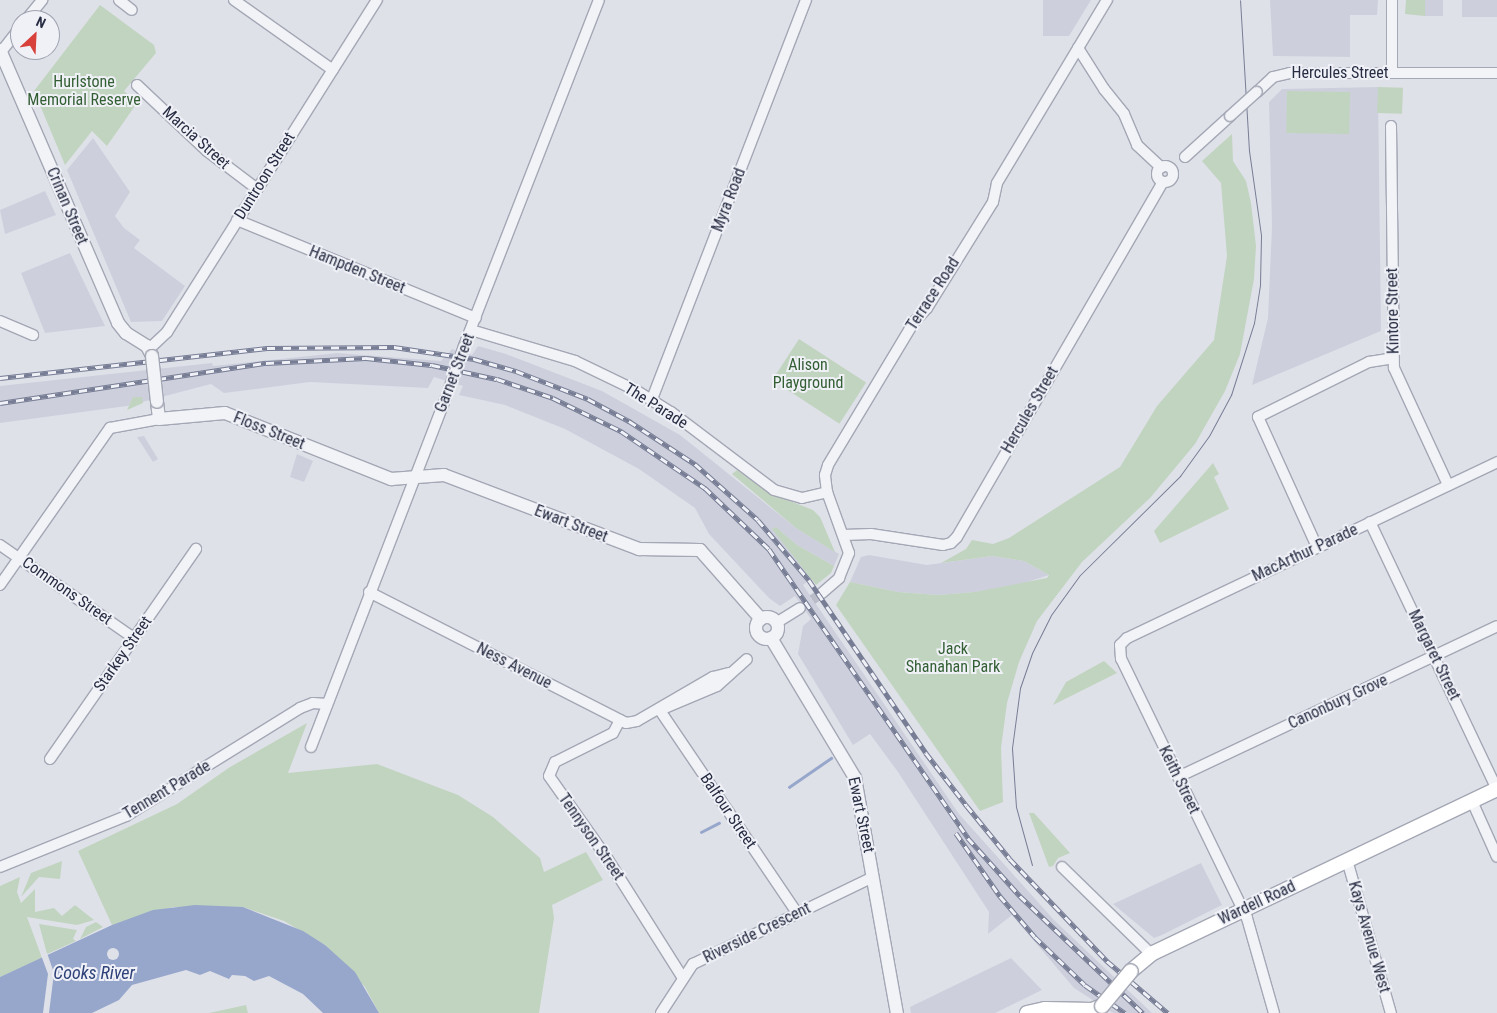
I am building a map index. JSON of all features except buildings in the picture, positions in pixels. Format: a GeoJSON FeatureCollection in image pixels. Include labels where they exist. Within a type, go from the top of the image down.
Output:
{"type":"FeatureCollection","features":[{"type":"Feature","properties":{"kind":"main road","name":"Wardell Road"},"geometry":{"type":"LineString","coordinates":[[1027,1013],[1045,1009],[1077,1012],[1092,1010],[1102,1006],[1131,971],[1151,954],[1497,789]]}},
{"type":"Feature","properties":{"kind":"street"},"geometry":{"type":"LineString","coordinates":[[34,10],[42,0]]}},
{"type":"Feature","properties":{"kind":"street"},"geometry":{"type":"LineString","coordinates":[[119,0],[132,10]]}},
{"type":"Feature","properties":{"kind":"street"},"geometry":{"type":"LineString","coordinates":[[234,0],[333,70]]}},
{"type":"Feature","properties":{"kind":"street","name":"Duntroon Street"},"geometry":{"type":"LineString","coordinates":[[151,352],[167,332],[377,0]]}},
{"type":"Feature","properties":{"kind":"street","name":"Garnet Street"},"geometry":{"type":"LineString","coordinates":[[311,747],[369,592],[599,0]]}},
{"type":"Feature","properties":{"kind":"street","name":"Myra Road"},"geometry":{"type":"LineString","coordinates":[[652,399],[806,0]]}},
{"type":"Feature","properties":{"kind":"street","name":"Terrace Road"},"geometry":{"type":"LineString","coordinates":[[822,593],[842,571],[848,553],[844,535],[827,492],[825,475],[828,465],[914,322],[927,308],[993,202],[997,184],[1107,0]]}},
{"type":"Feature","properties":{"kind":"street"},"geometry":{"type":"LineString","coordinates":[[1392,0],[1392,73]]}},
{"type":"Feature","properties":{"kind":"street"},"geometry":{"type":"LineString","coordinates":[[0,51],[10,40]]}},
{"type":"Feature","properties":{"kind":"street","name":"Hercules Street"},"geometry":{"type":"LineString","coordinates":[[844,535],[871,534],[943,545],[951,543],[957,537],[1162,183],[1156,175],[1161,167],[1137,146],[1124,114],[1104,89],[1078,48]]}},
{"type":"Feature","properties":{"kind":"street","name":"Crinan Street"},"geometry":{"type":"LineString","coordinates":[[0,51],[118,323],[151,352]]}},
{"type":"Feature","properties":{"kind":"street","name":"Hercules Street"},"geometry":{"type":"LineString","coordinates":[[1185,157],[1273,77],[1284,74],[1497,73]]}},
{"type":"Feature","properties":{"kind":"street","name":"Marcia Street"},"geometry":{"type":"LineString","coordinates":[[137,85],[206,152],[257,190]]}},
{"type":"Feature","properties":{"kind":"street","name":"Kintore Street"},"geometry":{"type":"LineString","coordinates":[[1391,126],[1393,358],[1396,374],[1448,485]]}},
{"type":"Feature","properties":{"kind":"street","name":"Hampden Street"},"geometry":{"type":"LineString","coordinates":[[237,220],[476,318]]}},
{"type":"Feature","properties":{"kind":"street"},"geometry":{"type":"LineString","coordinates":[[0,321],[33,335]]}},
{"type":"Feature","properties":{"kind":"street","name":"The Parade"},"geometry":{"type":"LineString","coordinates":[[472,330],[575,361],[652,399],[774,490],[802,498],[827,492]]}},
{"type":"Feature","properties":{"kind":"street"},"geometry":{"type":"LineString","coordinates":[[0,585],[110,428],[159,419],[151,352]]}},
{"type":"Feature","properties":{"kind":"street"},"geometry":{"type":"LineString","coordinates":[[1317,547],[1257,422],[1260,414],[1369,362],[1393,358]]}},
{"type":"Feature","properties":{"kind":"street","name":"Floss Street"},"geometry":{"type":"LineString","coordinates":[[159,419],[225,413],[391,479],[414,477]]}},
{"type":"Feature","properties":{"kind":"street","name":"MacArthur Parade"},"geometry":{"type":"LineString","coordinates":[[1118,650],[1127,638],[1497,462]]}},
{"type":"Feature","properties":{"kind":"street","name":"Ewart Street"},"geometry":{"type":"LineString","coordinates":[[414,477],[444,475],[639,549],[700,550],[707,553],[761,619]]}},
{"type":"Feature","properties":{"kind":"street","name":"Margaret Street"},"geometry":{"type":"LineString","coordinates":[[1370,522],[1497,789]]}},
{"type":"Feature","properties":{"kind":"street","name":"Commons Street"},"geometry":{"type":"LineString","coordinates":[[0,545],[134,638]]}},
{"type":"Feature","properties":{"kind":"street","name":"Starkey Street"},"geometry":{"type":"LineString","coordinates":[[50,759],[196,549]]}},
{"type":"Feature","properties":{"kind":"street","name":"Ness Avenue"},"geometry":{"type":"LineString","coordinates":[[369,592],[620,720]]}},
{"type":"Feature","properties":{"kind":"street"},"geometry":{"type":"LineString","coordinates":[[776,623],[800,608]]}},
{"type":"Feature","properties":{"kind":"street"},"geometry":{"type":"LineString","coordinates":[[768,617],[776,623],[777,632],[772,638],[758,635],[756,625],[761,619],[768,617]]}},
{"type":"Feature","properties":{"kind":"street","name":"Canonbury Grove"},"geometry":{"type":"LineString","coordinates":[[1178,777],[1497,626]]}},
{"type":"Feature","properties":{"kind":"street","name":"Ewart Street"},"geometry":{"type":"LineString","coordinates":[[772,638],[855,778],[897,1013]]}},
{"type":"Feature","properties":{"kind":"street","name":"Keith Street"},"geometry":{"type":"LineString","coordinates":[[1118,650],[1247,918],[1274,1013]]}},
{"type":"Feature","properties":{"kind":"street"},"geometry":{"type":"LineString","coordinates":[[620,720],[633,722],[660,710],[683,693],[729,673],[747,660]]}},
{"type":"Feature","properties":{"kind":"street","name":"Tennent Parade"},"geometry":{"type":"LineString","coordinates":[[0,867],[126,816],[300,708],[313,703],[327,704]]}},
{"type":"Feature","properties":{"kind":"street","name":"Balfour Street"},"geometry":{"type":"LineString","coordinates":[[660,710],[797,913]]}},
{"type":"Feature","properties":{"kind":"street","name":"Tennyson Street"},"geometry":{"type":"LineString","coordinates":[[620,720],[613,733],[555,762],[550,776],[607,858],[683,978]]}},
{"type":"Feature","properties":{"kind":"street"},"geometry":{"type":"LineString","coordinates":[[1472,800],[1497,857]]}},
{"type":"Feature","properties":{"kind":"street","name":"Kays Avenue West"},"geometry":{"type":"LineString","coordinates":[[1347,860],[1391,1013]]}},
{"type":"Feature","properties":{"kind":"street"},"geometry":{"type":"LineString","coordinates":[[1062,867],[1151,954]]}},
{"type":"Feature","properties":{"kind":"street","name":"Riverside Crescent"},"geometry":{"type":"LineString","coordinates":[[661,1013],[693,964],[873,876]]}},
{"type":"Feature","properties":{"kind":"shaded area"},"geometry":{"type":"Polygon","coordinates":[[[1043,0],[1091,0],[1069,36],[1043,36],[1043,0]]]}},
{"type":"Feature","properties":{"kind":"shaded area"},"geometry":{"type":"Polygon","coordinates":[[[1270,0],[1378,0],[1377,15],[1350,15],[1350,57],[1273,56],[1270,0]]]}},
{"type":"Feature","properties":{"kind":"shaded area"},"geometry":{"type":"Polygon","coordinates":[[[1425,0],[1443,0],[1443,16],[1425,16],[1425,0]]]}},
{"type":"Feature","properties":{"kind":"shaded area"},"geometry":{"type":"Polygon","coordinates":[[[1462,0],[1497,0],[1497,17],[1462,17],[1462,0]]]}},
{"type":"Feature","properties":{"kind":"shaded area"},"geometry":{"type":"Polygon","coordinates":[[[1378,87],[1381,331],[1252,385],[1268,318],[1272,227],[1269,102],[1282,89],[1378,87]]]}},
{"type":"Feature","properties":{"kind":"shaded area"},"geometry":{"type":"Polygon","coordinates":[[[93,138],[130,192],[115,216],[124,228],[140,240],[134,248],[185,286],[162,321],[131,322],[67,170],[93,138]]]}},
{"type":"Feature","properties":{"kind":"shaded area"},"geometry":{"type":"Polygon","coordinates":[[[45,191],[56,215],[5,234],[0,210],[45,191]]]}},
{"type":"Feature","properties":{"kind":"shaded area"},"geometry":{"type":"Polygon","coordinates":[[[70,253],[105,326],[45,333],[21,273],[70,253]]]}},
{"type":"Feature","properties":{"kind":"shaded area"},"geometry":{"type":"Polygon","coordinates":[[[478,346],[506,354],[602,391],[680,435],[796,528],[839,554],[834,566],[797,545],[776,527],[773,529],[812,578],[803,585],[959,814],[1054,920],[1152,1013],[1113,1013],[1074,988],[1012,915],[988,934],[989,912],[898,772],[870,734],[853,745],[798,654],[803,626],[811,619],[795,596],[780,606],[769,598],[709,534],[695,508],[639,469],[565,429],[505,405],[459,395],[463,386],[434,377],[428,388],[310,382],[224,393],[211,384],[127,406],[0,423],[0,386],[212,363],[213,366],[338,353],[441,361],[452,349],[472,355],[478,346]]]}},
{"type":"Feature","properties":{"kind":"shaded area"},"geometry":{"type":"Polygon","coordinates":[[[144,436],[158,459],[153,462],[137,437],[144,436]]]}},
{"type":"Feature","properties":{"kind":"shaded area"},"geometry":{"type":"Polygon","coordinates":[[[297,454],[313,461],[304,482],[290,477],[297,454]]]}},
{"type":"Feature","properties":{"kind":"shaded area"},"geometry":{"type":"Polygon","coordinates":[[[869,555],[927,565],[992,556],[1024,561],[1049,575],[1012,587],[975,592],[938,595],[898,592],[850,582],[861,557],[869,555]]]}},
{"type":"Feature","properties":{"kind":"shaded area"},"geometry":{"type":"Polygon","coordinates":[[[1201,863],[1222,905],[1162,935],[1154,938],[1113,904],[1201,863]]]}},
{"type":"Feature","properties":{"kind":"shaded area"},"geometry":{"type":"Polygon","coordinates":[[[1011,958],[1042,990],[995,1013],[911,1013],[910,1007],[1011,958]]]}},
{"type":"Feature","properties":{"kind":"green space"},"geometry":{"type":"Polygon","coordinates":[[[1406,0],[1425,0],[1425,16],[1405,14],[1406,0]]]}},
{"type":"Feature","properties":{"kind":"green space","name":"Hurlstone Memorial Reserve"},"geometry":{"type":"Polygon","coordinates":[[[100,5],[154,45],[156,53],[124,91],[137,103],[107,146],[92,131],[65,165],[34,91],[58,60],[60,60],[60,57],[100,5]]]}},
{"type":"Feature","properties":{"kind":"green space"},"geometry":{"type":"Polygon","coordinates":[[[1378,87],[1403,88],[1402,114],[1377,113],[1378,87]]]}},
{"type":"Feature","properties":{"kind":"green space"},"geometry":{"type":"Polygon","coordinates":[[[1287,91],[1350,92],[1349,134],[1286,133],[1287,91]]]}},
{"type":"Feature","properties":{"kind":"green space","name":"Jack Shanahan Park"},"geometry":{"type":"Polygon","coordinates":[[[1232,134],[1233,161],[1246,181],[1251,203],[1256,246],[1254,279],[1240,354],[1225,391],[1195,444],[1150,498],[1082,562],[1037,621],[1019,662],[1007,703],[1001,748],[1003,802],[980,811],[836,605],[850,582],[898,592],[938,595],[975,592],[1047,578],[1049,575],[1024,561],[992,556],[941,563],[966,549],[972,540],[993,544],[1009,538],[1120,467],[1157,406],[1214,340],[1227,256],[1221,183],[1202,161],[1232,134]]]}},
{"type":"Feature","properties":{"kind":"green space","name":"Alison Playground"},"geometry":{"type":"Polygon","coordinates":[[[799,339],[866,383],[839,424],[772,380],[799,339]]]}},
{"type":"Feature","properties":{"kind":"green space"},"geometry":{"type":"Polygon","coordinates":[[[133,397],[142,397],[143,403],[127,410],[133,397]]]}},
{"type":"Feature","properties":{"kind":"green space"},"geometry":{"type":"Polygon","coordinates":[[[1213,463],[1219,474],[1214,477],[1229,509],[1160,543],[1154,531],[1213,463]]]}},
{"type":"Feature","properties":{"kind":"green space"},"geometry":{"type":"Polygon","coordinates":[[[737,470],[767,492],[813,510],[820,517],[835,552],[796,528],[732,474],[737,470]]]}},
{"type":"Feature","properties":{"kind":"green space"},"geometry":{"type":"Polygon","coordinates":[[[776,527],[797,545],[834,566],[831,573],[816,585],[772,529],[776,527]]]}},
{"type":"Feature","properties":{"kind":"green space"},"geometry":{"type":"Polygon","coordinates":[[[1104,661],[1117,673],[1053,705],[1066,682],[1104,661]]]}},
{"type":"Feature","properties":{"kind":"green space"},"geometry":{"type":"Polygon","coordinates":[[[307,723],[288,773],[377,764],[458,795],[493,817],[540,858],[544,872],[586,852],[603,880],[552,905],[554,918],[539,1013],[379,1013],[365,987],[325,945],[284,921],[243,907],[173,907],[112,925],[78,851],[177,804],[230,767],[307,723]]]}},
{"type":"Feature","properties":{"kind":"green space"},"geometry":{"type":"Polygon","coordinates":[[[1029,813],[1034,813],[1070,853],[1058,858],[1053,866],[1049,867],[1029,813]]]}},
{"type":"Feature","properties":{"kind":"green space"},"geometry":{"type":"Polygon","coordinates":[[[62,861],[60,879],[39,877],[21,897],[31,873],[62,861]]]}},
{"type":"Feature","properties":{"kind":"green space"},"geometry":{"type":"Polygon","coordinates":[[[20,877],[17,892],[21,903],[35,889],[35,912],[54,908],[62,916],[75,905],[94,920],[77,925],[27,917],[42,958],[0,977],[0,886],[20,877]]]}},
{"type":"Feature","properties":{"kind":"green space"},"geometry":{"type":"Polygon","coordinates":[[[96,922],[103,927],[80,939],[86,927],[96,922]]]}},
{"type":"Feature","properties":{"kind":"green space"},"geometry":{"type":"Polygon","coordinates":[[[39,924],[77,930],[73,939],[76,941],[47,954],[39,924]]]}},
{"type":"Feature","properties":{"kind":"green space"},"geometry":{"type":"Polygon","coordinates":[[[246,1005],[248,1013],[209,1013],[246,1005]]]}},
{"type":"Feature","properties":{"kind":"water","name":"Cooks River"},"geometry":{"type":"Polygon","coordinates":[[[195,905],[243,907],[303,931],[325,945],[355,972],[379,1013],[323,1013],[303,994],[269,976],[254,981],[245,976],[232,975],[229,979],[210,971],[200,975],[186,970],[132,985],[119,1000],[92,1013],[0,1013],[0,977],[112,925],[153,910],[195,905]]]}},
{"type":"Feature","properties":{"kind":"pier"},"geometry":{"type":"Polygon","coordinates":[[[111,948],[115,948],[119,954],[115,960],[111,960],[107,956],[107,952],[111,948]]]}},
{"type":"Feature","properties":{"kind":"pier"},"geometry":{"type":"Polygon","coordinates":[[[47,953],[54,973],[49,1013],[43,1013],[48,974],[41,955],[47,953]]]}},
{"type":"Feature","properties":{"kind":"waterway"},"geometry":{"type":"LineString","coordinates":[[789,787],[831,758]]}},
{"type":"Feature","properties":{"kind":"waterway"},"geometry":{"type":"LineString","coordinates":[[701,832],[719,823]]}},
{"type":"Feature","properties":{"kind":"tunnel"},"geometry":{"type":"LineString","coordinates":[[800,608],[822,593]]}},
{"type":"Feature","properties":{"kind":"tram line"},"geometry":{"type":"LineString","coordinates":[[1032,865],[1016,807],[1012,748],[1020,688],[1032,653],[1051,615],[1080,575],[1180,476],[1209,436],[1231,395],[1254,323],[1260,284],[1261,235],[1249,151],[1240,0]]}},
{"type":"Feature","properties":{"kind":"railway"},"geometry":{"type":"LineString","coordinates":[[0,378],[267,348],[394,347],[474,359],[516,371],[588,399],[629,421],[695,464],[758,520],[809,580],[926,753],[1010,859],[1107,961],[1168,1013]]}},
{"type":"Feature","properties":{"kind":"railway"},"geometry":{"type":"LineString","coordinates":[[0,403],[266,363],[366,358],[432,365],[497,379],[553,398],[621,431],[705,488],[769,549],[968,838],[1020,896],[1143,1013]]}},
{"type":"Feature","properties":{"kind":"railway"},"geometry":{"type":"LineString","coordinates":[[956,833],[1000,896],[1035,937],[1085,985],[1125,1013]]}}]}
